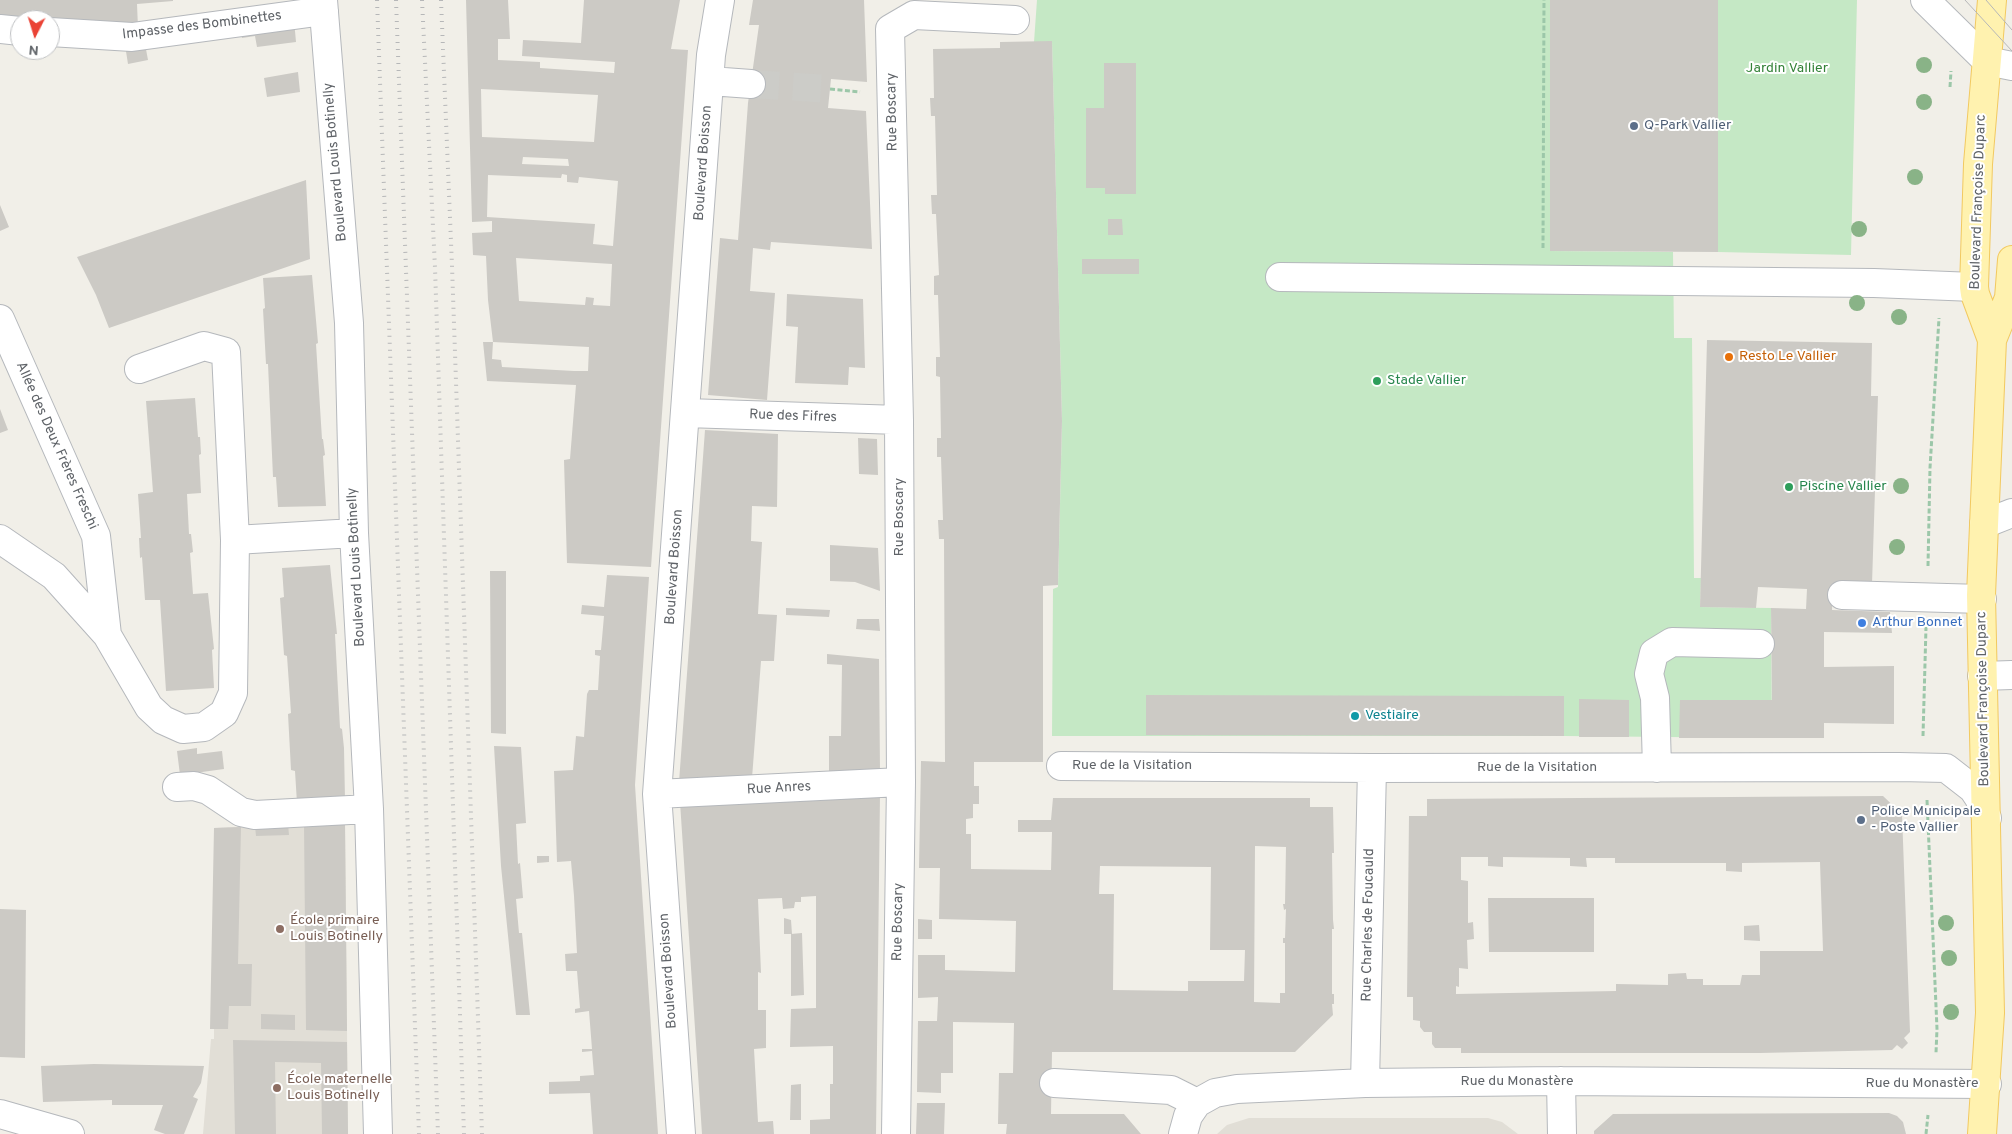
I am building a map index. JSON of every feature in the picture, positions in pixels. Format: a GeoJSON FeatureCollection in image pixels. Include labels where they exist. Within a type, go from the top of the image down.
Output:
{"type":"FeatureCollection","features":[{"type":"Feature","properties":{"kind":"main road","name":"Boulevard Françoise Duparc"},"geometry":{"type":"LineString","coordinates":[[1992,0],[1999,63],[1978,164],[1974,286],[1975,294],[1992,340]]}},
{"type":"Feature","properties":{"kind":"main road","name":"Boulevard Françoise Duparc"},"geometry":{"type":"LineString","coordinates":[[1982,1134],[1987,1084],[1990,1013],[1987,818],[1982,676],[1984,524],[1992,340],[2009,298],[2012,260]]}},
{"type":"Feature","properties":{"kind":"street","name":"Boulevard Boisson"},"geometry":{"type":"LineString","coordinates":[[681,1134],[657,794],[712,55],[720,0]]}},
{"type":"Feature","properties":{"kind":"street"},"geometry":{"type":"LineString","coordinates":[[1925,0],[1953,28],[1999,63]]}},
{"type":"Feature","properties":{"kind":"street","name":"Impasse des Bombinettes"},"geometry":{"type":"LineString","coordinates":[[60,33],[132,37],[323,6]]}},
{"type":"Feature","properties":{"kind":"street","name":"Boulevard Louis Botinelly"},"geometry":{"type":"LineString","coordinates":[[323,6],[349,323],[354,533],[369,809],[378,1134]]}},
{"type":"Feature","properties":{"kind":"street","name":"Rue Boscary"},"geometry":{"type":"LineString","coordinates":[[896,1134],[901,782],[899,420],[890,29],[914,15],[1015,20]]}},
{"type":"Feature","properties":{"kind":"street"},"geometry":{"type":"LineString","coordinates":[[710,81],[751,84]]}},
{"type":"Feature","properties":{"kind":"street"},"geometry":{"type":"LineString","coordinates":[[1280,277],[1974,286]]}},
{"type":"Feature","properties":{"kind":"street","name":"Allée des Deux Frères Freschi"},"geometry":{"type":"LineString","coordinates":[[0,319],[96,536],[107,635]]}},
{"type":"Feature","properties":{"kind":"street","name":"Allée des Deux Frères Freschi"},"geometry":{"type":"LineString","coordinates":[[0,538],[54,576],[107,635],[149,707],[163,720],[183,729],[204,727],[224,713],[234,693],[235,540],[226,352],[204,346],[140,369]]}},
{"type":"Feature","properties":{"kind":"street","name":"Rue des Fifres"},"geometry":{"type":"LineString","coordinates":[[686,414],[899,420]]}},
{"type":"Feature","properties":{"kind":"street"},"geometry":{"type":"LineString","coordinates":[[1984,524],[2012,513]]}},
{"type":"Feature","properties":{"kind":"street"},"geometry":{"type":"LineString","coordinates":[[235,540],[354,533]]}},
{"type":"Feature","properties":{"kind":"street"},"geometry":{"type":"LineString","coordinates":[[1842,595],[1982,599]]}},
{"type":"Feature","properties":{"kind":"street"},"geometry":{"type":"LineString","coordinates":[[1657,768],[1655,698],[1649,674],[1654,653],[1672,642],[1760,644]]}},
{"type":"Feature","properties":{"kind":"street"},"geometry":{"type":"LineString","coordinates":[[1982,676],[2012,675]]}},
{"type":"Feature","properties":{"kind":"street","name":"Rue de la Visitation"},"geometry":{"type":"LineString","coordinates":[[1061,766],[1946,768],[1973,789],[1980,798],[1987,818]]}},
{"type":"Feature","properties":{"kind":"street","name":"Rue Charles de Foucauld"},"geometry":{"type":"LineString","coordinates":[[1365,1083],[1372,768]]}},
{"type":"Feature","properties":{"kind":"street","name":"Rue Anres"},"geometry":{"type":"LineString","coordinates":[[657,794],[901,782]]}},
{"type":"Feature","properties":{"kind":"street"},"geometry":{"type":"LineString","coordinates":[[178,788],[194,786],[208,790],[241,812],[255,815],[369,809]]}},
{"type":"Feature","properties":{"kind":"street"},"geometry":{"type":"LineString","coordinates":[[1561,1081],[1562,1134]]}},
{"type":"Feature","properties":{"kind":"street","name":"Rue du Monastère"},"geometry":{"type":"LineString","coordinates":[[1197,1103],[1215,1094],[1236,1088],[1365,1083],[1561,1081],[1987,1084]]}},
{"type":"Feature","properties":{"kind":"street"},"geometry":{"type":"LineString","coordinates":[[1054,1083],[1171,1090],[1197,1103],[1188,1116],[1183,1134]]}},
{"type":"Feature","properties":{"kind":"street"},"geometry":{"type":"LineString","coordinates":[[0,1114],[70,1134]]}},
{"type":"Feature","properties":{"kind":"path"},"geometry":{"type":"LineString","coordinates":[[1543,279],[1544,0]]}},
{"type":"Feature","properties":{"kind":"path"},"geometry":{"type":"LineString","coordinates":[[1950,96],[1953,28]]}},
{"type":"Feature","properties":{"kind":"path"},"geometry":{"type":"LineString","coordinates":[[1922,744],[1924,737],[1930,468],[1941,285]]}},
{"type":"Feature","properties":{"kind":"path"},"geometry":{"type":"LineString","coordinates":[[1927,795],[1937,1029],[1936,1057]]}},
{"type":"Feature","properties":{"kind":"shaded area","name":"École primaire Louis Botinelly"},"geometry":{"type":"Polygon","coordinates":[[[345,822],[348,1134],[203,1134],[211,1039],[214,1039],[214,828],[345,822]]]}},
{"type":"Feature","properties":{"kind":"shaded area"},"geometry":{"type":"Polygon","coordinates":[[[1249,1118],[1488,1118],[1502,1122],[1518,1134],[1217,1134],[1227,1125],[1249,1118]]]}},
{"type":"Feature","properties":{"kind":"green space","name":"Stade Vallier"},"geometry":{"type":"Polygon","coordinates":[[[1037,0],[1550,0],[1550,251],[1673,252],[1674,338],[1692,338],[1694,578],[1701,578],[1700,607],[1771,608],[1772,738],[1052,736],[1053,589],[1058,587],[1062,421],[1052,42],[1034,42],[1037,0]]]}},
{"type":"Feature","properties":{"kind":"green space","name":"Jardin Vallier"},"geometry":{"type":"Polygon","coordinates":[[[1718,0],[1857,0],[1851,255],[1718,252],[1718,0]]]}},
{"type":"Feature","properties":{"kind":"building"},"geometry":{"type":"Polygon","coordinates":[[[0,0],[173,0],[137,4],[138,28],[60,21],[60,10],[10,10],[10,21],[0,21],[0,0]]]}},
{"type":"Feature","properties":{"kind":"building"},"geometry":{"type":"Polygon","coordinates":[[[466,0],[508,0],[510,39],[498,39],[498,60],[540,62],[540,68],[614,73],[615,62],[522,56],[523,40],[581,43],[584,0],[680,0],[671,49],[688,50],[651,567],[567,563],[564,460],[570,459],[576,385],[487,381],[483,342],[493,342],[488,300],[486,256],[473,255],[472,233],[492,232],[492,221],[472,222],[466,0]],[[481,89],[482,137],[594,142],[598,95],[481,89]],[[523,157],[522,164],[569,166],[568,159],[523,157]],[[562,174],[561,178],[488,175],[487,217],[595,224],[593,244],[613,246],[618,181],[579,177],[578,183],[567,182],[567,175],[562,174]],[[516,258],[519,301],[585,305],[586,297],[594,298],[593,305],[610,306],[612,264],[516,258]],[[493,342],[492,359],[501,360],[502,367],[588,371],[589,347],[493,342]]]}},
{"type":"Feature","properties":{"kind":"building"},"geometry":{"type":"Polygon","coordinates":[[[753,0],[864,0],[867,82],[831,79],[828,108],[866,111],[872,249],[771,242],[770,250],[753,248],[750,291],[775,293],[767,400],[708,395],[720,238],[738,240],[748,103],[759,25],[749,25],[753,0]]]}},
{"type":"Feature","properties":{"kind":"building","name":"Q-Park Vallier"},"geometry":{"type":"Polygon","coordinates":[[[1550,0],[1718,0],[1718,252],[1550,251],[1550,0]]]}},
{"type":"Feature","properties":{"kind":"building"},"geometry":{"type":"Polygon","coordinates":[[[294,20],[296,42],[257,47],[255,36],[242,38],[240,29],[294,20]]]}},
{"type":"Feature","properties":{"kind":"building"},"geometry":{"type":"Polygon","coordinates":[[[1052,41],[1062,421],[1058,585],[1043,586],[1043,762],[974,762],[974,786],[979,786],[979,804],[973,804],[973,818],[966,819],[966,834],[971,834],[971,869],[1051,870],[1052,832],[1018,832],[1018,820],[1051,820],[1053,798],[1310,798],[1310,807],[1333,807],[1333,1015],[1295,1052],[1052,1052],[1051,1114],[1124,1114],[1141,1134],[1006,1134],[1007,1124],[998,1124],[999,1073],[1013,1073],[1014,1023],[953,1022],[953,1073],[941,1073],[941,1093],[917,1092],[918,1021],[937,1021],[938,1000],[938,997],[918,998],[918,955],[945,955],[945,970],[1015,972],[1016,921],[939,919],[940,868],[919,868],[921,761],[945,762],[944,539],[939,539],[938,520],[943,520],[941,457],[937,457],[937,438],[941,438],[940,377],[936,376],[936,357],[940,357],[938,295],[934,295],[934,276],[939,275],[936,214],[932,214],[931,195],[937,195],[935,116],[931,116],[930,98],[934,98],[933,49],[1000,48],[1000,42],[1052,41]],[[1255,846],[1254,1002],[1280,1003],[1280,993],[1285,993],[1285,943],[1283,943],[1283,938],[1285,938],[1286,909],[1284,910],[1283,904],[1285,904],[1286,847],[1255,846]],[[1100,866],[1099,894],[1114,894],[1113,990],[1188,991],[1188,981],[1244,981],[1245,950],[1210,950],[1211,867],[1100,866]]]}},
{"type":"Feature","properties":{"kind":"building"},"geometry":{"type":"Polygon","coordinates":[[[145,44],[148,60],[128,64],[125,45],[145,44]]]}},
{"type":"Feature","properties":{"kind":"building"},"geometry":{"type":"Polygon","coordinates":[[[1104,63],[1136,63],[1136,194],[1105,194],[1105,188],[1086,188],[1086,108],[1104,108],[1104,63]]]}},
{"type":"Feature","properties":{"kind":"building"},"geometry":{"type":"Polygon","coordinates":[[[298,72],[300,92],[267,97],[264,78],[298,72]]]}},
{"type":"Feature","properties":{"kind":"building"},"geometry":{"type":"Polygon","coordinates":[[[306,180],[310,259],[109,328],[96,295],[77,257],[306,180]]]}},
{"type":"Feature","properties":{"kind":"building"},"geometry":{"type":"Polygon","coordinates":[[[0,205],[9,227],[0,231],[0,205]]]}},
{"type":"Feature","properties":{"kind":"building"},"geometry":{"type":"Polygon","coordinates":[[[1108,219],[1122,219],[1123,235],[1108,235],[1108,219]]]}},
{"type":"Feature","properties":{"kind":"building"},"geometry":{"type":"Polygon","coordinates":[[[1082,259],[1139,259],[1139,274],[1082,274],[1082,259]]]}},
{"type":"Feature","properties":{"kind":"building"},"geometry":{"type":"Polygon","coordinates":[[[312,275],[318,343],[316,344],[322,439],[325,455],[323,456],[326,506],[278,507],[276,477],[273,477],[268,364],[266,364],[263,309],[265,308],[263,278],[312,275]]]}},
{"type":"Feature","properties":{"kind":"building"},"geometry":{"type":"Polygon","coordinates":[[[787,294],[863,299],[865,368],[849,367],[848,385],[795,383],[798,327],[786,326],[787,294]]]}},
{"type":"Feature","properties":{"kind":"building","name":"Piscine Vallier"},"geometry":{"type":"Polygon","coordinates":[[[1707,340],[1872,343],[1871,396],[1878,396],[1872,584],[1833,583],[1832,610],[1890,612],[1892,633],[1824,632],[1824,667],[1894,666],[1894,724],[1824,723],[1824,738],[1679,738],[1680,700],[1772,700],[1771,608],[1806,609],[1807,589],[1758,587],[1756,608],[1700,607],[1707,340]]]}},
{"type":"Feature","properties":{"kind":"building"},"geometry":{"type":"Polygon","coordinates":[[[195,398],[198,437],[200,437],[201,493],[187,494],[189,534],[191,534],[193,552],[190,553],[193,594],[208,593],[214,649],[212,650],[214,688],[166,691],[160,600],[145,600],[142,557],[140,558],[139,538],[141,538],[138,494],[153,492],[146,401],[195,398]]]}},
{"type":"Feature","properties":{"kind":"building"},"geometry":{"type":"Polygon","coordinates":[[[0,409],[8,430],[0,433],[0,409]]]}},
{"type":"Feature","properties":{"kind":"building"},"geometry":{"type":"Polygon","coordinates":[[[705,430],[778,434],[777,507],[752,506],[751,541],[762,542],[758,614],[777,615],[774,661],[761,661],[752,778],[679,782],[705,430]]]}},
{"type":"Feature","properties":{"kind":"building"},"geometry":{"type":"Polygon","coordinates":[[[858,438],[877,439],[878,475],[859,474],[858,438]]]}},
{"type":"Feature","properties":{"kind":"building"},"geometry":{"type":"Polygon","coordinates":[[[830,545],[878,548],[880,591],[855,582],[830,581],[830,545]]]}},
{"type":"Feature","properties":{"kind":"building"},"geometry":{"type":"Polygon","coordinates":[[[330,565],[337,634],[335,634],[340,728],[342,729],[344,748],[345,800],[297,803],[295,771],[291,770],[288,714],[291,713],[280,598],[284,597],[282,568],[330,565]]]}},
{"type":"Feature","properties":{"kind":"building"},"geometry":{"type":"Polygon","coordinates":[[[490,571],[506,571],[506,734],[491,733],[490,571]]]}},
{"type":"Feature","properties":{"kind":"building"},"geometry":{"type":"Polygon","coordinates":[[[607,575],[649,577],[635,785],[658,1134],[593,1134],[590,1093],[549,1094],[549,1082],[580,1081],[580,1076],[594,1075],[592,1051],[582,1052],[582,1049],[592,1049],[589,1011],[575,1013],[575,1009],[580,1008],[577,971],[566,971],[565,954],[577,953],[574,896],[571,861],[557,862],[554,771],[573,770],[576,736],[584,737],[587,694],[589,690],[598,690],[600,656],[595,655],[595,650],[601,650],[604,616],[581,614],[582,605],[604,607],[607,575]]]}},
{"type":"Feature","properties":{"kind":"building"},"geometry":{"type":"Polygon","coordinates":[[[786,608],[830,610],[829,617],[786,615],[786,608]]]}},
{"type":"Feature","properties":{"kind":"building"},"geometry":{"type":"Polygon","coordinates":[[[857,619],[879,619],[880,631],[856,629],[857,619]]]}},
{"type":"Feature","properties":{"kind":"building"},"geometry":{"type":"Polygon","coordinates":[[[827,654],[879,659],[880,772],[829,773],[829,736],[841,736],[842,665],[827,664],[827,654]]]}},
{"type":"Feature","properties":{"kind":"building","name":"Vestiaire"},"geometry":{"type":"Polygon","coordinates":[[[1146,695],[1564,696],[1564,736],[1146,735],[1146,695]]]}},
{"type":"Feature","properties":{"kind":"building"},"geometry":{"type":"Polygon","coordinates":[[[1579,699],[1629,700],[1629,737],[1579,737],[1579,699]]]}},
{"type":"Feature","properties":{"kind":"building"},"geometry":{"type":"Polygon","coordinates":[[[494,746],[521,747],[526,823],[516,824],[518,864],[520,863],[523,898],[516,899],[519,933],[522,933],[530,1015],[516,1015],[501,866],[494,746]]]}},
{"type":"Feature","properties":{"kind":"building"},"geometry":{"type":"Polygon","coordinates":[[[197,748],[197,754],[222,751],[224,769],[180,775],[177,751],[197,748]]]}},
{"type":"Feature","properties":{"kind":"building"},"geometry":{"type":"Polygon","coordinates":[[[880,794],[876,1134],[810,1134],[810,1120],[830,1119],[830,1084],[833,1084],[833,1046],[790,1047],[791,1009],[816,1008],[816,896],[801,897],[801,902],[795,902],[794,908],[783,909],[782,898],[758,899],[761,973],[758,972],[758,1010],[766,1010],[766,1048],[754,1049],[758,1122],[773,1121],[774,1134],[702,1134],[680,802],[880,794]]]}},
{"type":"Feature","properties":{"kind":"building"},"geometry":{"type":"Polygon","coordinates":[[[1883,796],[1902,814],[1910,1032],[1904,1038],[1908,1043],[1902,1049],[1897,1045],[1892,1050],[1760,1053],[1461,1053],[1461,1048],[1435,1048],[1432,1044],[1432,1032],[1424,1032],[1420,1027],[1420,1021],[1413,1020],[1413,997],[1407,997],[1409,816],[1427,816],[1427,799],[1883,796]],[[1461,857],[1461,880],[1468,881],[1468,923],[1473,922],[1474,939],[1467,940],[1468,969],[1459,968],[1459,987],[1456,986],[1456,994],[1616,991],[1616,984],[1668,985],[1668,974],[1686,973],[1687,979],[1703,979],[1703,985],[1740,985],[1742,975],[1760,975],[1760,951],[1823,951],[1820,862],[1742,863],[1742,872],[1726,871],[1726,863],[1615,863],[1615,858],[1586,858],[1587,867],[1570,866],[1570,858],[1503,857],[1503,867],[1488,866],[1488,857],[1461,857]]]}},
{"type":"Feature","properties":{"kind":"building"},"geometry":{"type":"Polygon","coordinates":[[[345,822],[347,1031],[306,1030],[304,824],[345,822]]]}},
{"type":"Feature","properties":{"kind":"building"},"geometry":{"type":"Polygon","coordinates":[[[288,824],[289,835],[256,836],[255,826],[288,824]]]}},
{"type":"Feature","properties":{"kind":"building"},"geometry":{"type":"Polygon","coordinates":[[[241,827],[238,964],[252,964],[251,1006],[229,1006],[228,1029],[210,1029],[214,828],[241,827]]]}},
{"type":"Feature","properties":{"kind":"building"},"geometry":{"type":"Polygon","coordinates":[[[537,856],[549,856],[549,862],[537,863],[537,856]]]}},
{"type":"Feature","properties":{"kind":"building"},"geometry":{"type":"Polygon","coordinates":[[[1488,898],[1594,898],[1594,952],[1489,952],[1488,898]]]}},
{"type":"Feature","properties":{"kind":"building"},"geometry":{"type":"Polygon","coordinates":[[[0,909],[26,910],[25,1058],[0,1057],[0,909]]]}},
{"type":"Feature","properties":{"kind":"building"},"geometry":{"type":"Polygon","coordinates":[[[784,918],[791,920],[792,934],[784,934],[784,918]]]}},
{"type":"Feature","properties":{"kind":"building"},"geometry":{"type":"Polygon","coordinates":[[[918,919],[932,920],[932,939],[918,939],[918,919]]]}},
{"type":"Feature","properties":{"kind":"building"},"geometry":{"type":"Polygon","coordinates":[[[1759,925],[1760,941],[1744,940],[1744,926],[1759,925]]]}},
{"type":"Feature","properties":{"kind":"building"},"geometry":{"type":"Polygon","coordinates":[[[802,933],[804,995],[791,996],[791,934],[802,933]]]}},
{"type":"Feature","properties":{"kind":"building"},"geometry":{"type":"Polygon","coordinates":[[[261,1014],[295,1015],[295,1030],[261,1029],[261,1014]]]}},
{"type":"Feature","properties":{"kind":"building"},"geometry":{"type":"Polygon","coordinates":[[[233,1040],[347,1042],[348,1134],[322,1134],[321,1063],[275,1062],[276,1134],[235,1134],[233,1040]]]}},
{"type":"Feature","properties":{"kind":"building"},"geometry":{"type":"Polygon","coordinates":[[[94,1064],[204,1066],[201,1083],[193,1097],[198,1099],[184,1134],[165,1134],[154,1130],[163,1105],[112,1105],[112,1100],[43,1102],[41,1066],[94,1064]]]}},
{"type":"Feature","properties":{"kind":"building"},"geometry":{"type":"Polygon","coordinates":[[[801,1084],[801,1120],[790,1120],[791,1085],[801,1084]]]}},
{"type":"Feature","properties":{"kind":"building"},"geometry":{"type":"Polygon","coordinates":[[[917,1103],[945,1103],[944,1134],[916,1134],[917,1103]]]}},
{"type":"Feature","properties":{"kind":"building"},"geometry":{"type":"Polygon","coordinates":[[[1889,1113],[1897,1116],[1903,1122],[1906,1134],[1594,1134],[1594,1131],[1613,1114],[1889,1113]]]}},
{"type":"Feature","properties":{"kind":"tunnel"},"geometry":{"type":"LineString","coordinates":[[751,84],[830,89]]}},
{"type":"Feature","properties":{"kind":"tram line"},"geometry":{"type":"LineString","coordinates":[[1965,0],[2012,51]]}},
{"type":"Feature","properties":{"kind":"tram line"},"geometry":{"type":"LineString","coordinates":[[1986,0],[2012,30]]}},
{"type":"Feature","properties":{"kind":"railway"},"geometry":{"type":"LineString","coordinates":[[377,0],[419,1134]]}},
{"type":"Feature","properties":{"kind":"railway"},"geometry":{"type":"LineString","coordinates":[[396,0],[438,1134]]}},
{"type":"Feature","properties":{"kind":"railway"},"geometry":{"type":"LineString","coordinates":[[422,0],[435,268],[464,1134]]}},
{"type":"Feature","properties":{"kind":"railway"},"geometry":{"type":"LineString","coordinates":[[441,0],[482,1134]]}},
{"type":"Feature","properties":{"kind":"place","name":"Q-Park Vallier"},"geometry":{"type":"Point","coordinates":[1634,126]}},
{"type":"Feature","properties":{"kind":"place","name":"Resto Le Vallier"},"geometry":{"type":"Point","coordinates":[1729,357]}},
{"type":"Feature","properties":{"kind":"place","name":"Stade Vallier"},"geometry":{"type":"Point","coordinates":[1377,381]}},
{"type":"Feature","properties":{"kind":"place","name":"Piscine Vallier"},"geometry":{"type":"Point","coordinates":[1789,487]}},
{"type":"Feature","properties":{"kind":"place","name":"Arthur Bonnet"},"geometry":{"type":"Point","coordinates":[1862,623]}},
{"type":"Feature","properties":{"kind":"place","name":"Vestiaire"},"geometry":{"type":"Point","coordinates":[1355,716]}},
{"type":"Feature","properties":{"kind":"place","name":"Police Municipale - Poste Vallier"},"geometry":{"type":"Point","coordinates":[1861,820]}},
{"type":"Feature","properties":{"kind":"place","name":"École primaire Louis Botinelly"},"geometry":{"type":"Point","coordinates":[280,929]}},
{"type":"Feature","properties":{"kind":"place","name":"École maternelle Louis Botinelly"},"geometry":{"type":"Point","coordinates":[277,1088]}}]}
